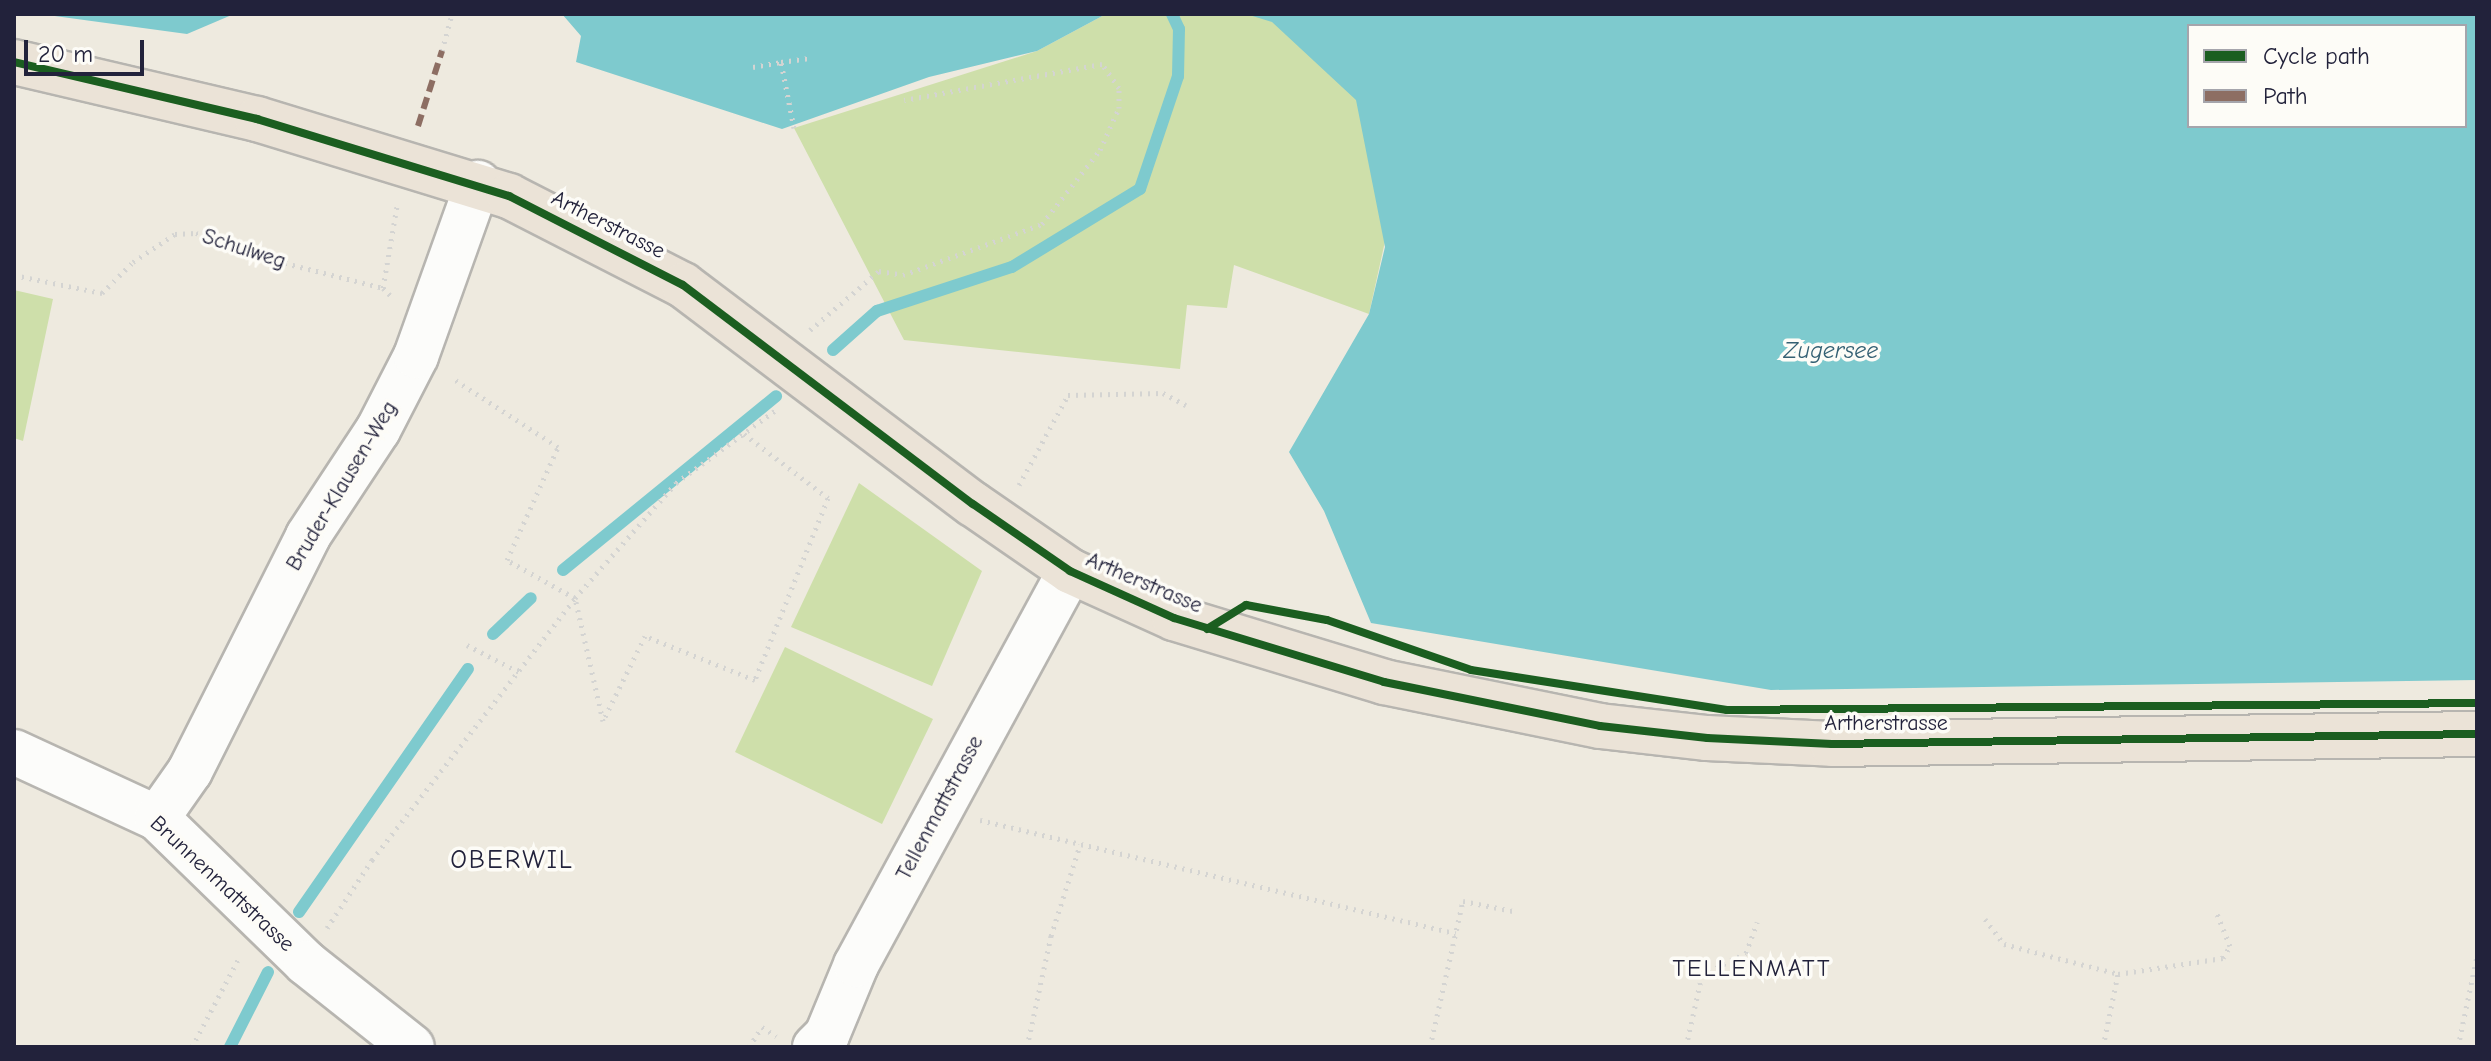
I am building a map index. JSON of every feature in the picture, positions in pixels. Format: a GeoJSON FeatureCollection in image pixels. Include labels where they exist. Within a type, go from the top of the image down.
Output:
{"type":"FeatureCollection","features":[{"type":"Feature","properties":{"kind":"main road","name":"Artherstrasse"},"geometry":{"type":"LineString","coordinates":[[14,62],[257,119],[478,183],[603,240],[683,285],[973,504],[1070,571],[1174,618],[1372,679],[1615,728],[1832,744],[2477,734]]}},
{"type":"Feature","properties":{"kind":"street","name":"Bruder-Klausen-Weg"},"geometry":{"type":"LineString","coordinates":[[157,818],[190,771],[308,536],[378,430],[421,345],[478,183]]}},
{"type":"Feature","properties":{"kind":"street","name":"Tellenmattstrasse"},"geometry":{"type":"LineString","coordinates":[[819,1042],[941,807],[1070,571]]}},
{"type":"Feature","properties":{"kind":"street","name":"Brunnenmattstrasse"},"geometry":{"type":"LineString","coordinates":[[14,752],[157,818],[306,963],[412,1047]]}},
{"type":"Feature","properties":{"kind":"path"},"geometry":{"type":"LineString","coordinates":[[442,51],[452,14]]}},
{"type":"Feature","properties":{"kind":"path"},"geometry":{"type":"LineString","coordinates":[[753,67],[810,58]]}},
{"type":"Feature","properties":{"kind":"path"},"geometry":{"type":"LineString","coordinates":[[781,62],[794,128]]}},
{"type":"Feature","properties":{"kind":"path"},"geometry":{"type":"LineString","coordinates":[[804,337],[858,284],[879,271],[903,275],[1042,224],[1100,150],[1119,108],[1119,88],[1102,64],[904,100]]}},
{"type":"Feature","properties":{"kind":"path"},"geometry":{"type":"LineString","coordinates":[[397,206],[383,288],[421,345],[558,447],[507,560],[575,598],[603,721],[645,636],[755,680],[828,498],[744,434]]}},
{"type":"Feature","properties":{"kind":"path"},"geometry":{"type":"LineString","coordinates":[[1014,492],[1068,395],[1163,393],[1186,405]]}},
{"type":"Feature","properties":{"kind":"path"},"geometry":{"type":"LineString","coordinates":[[306,963],[348,893],[575,598],[676,483],[778,408]]}},
{"type":"Feature","properties":{"kind":"path"},"geometry":{"type":"LineString","coordinates":[[467,645],[519,672]]}},
{"type":"Feature","properties":{"kind":"path"},"geometry":{"type":"LineString","coordinates":[[941,807],[1080,845],[1456,933]]}},
{"type":"Feature","properties":{"kind":"path"},"geometry":{"type":"LineString","coordinates":[[1027,1047],[1051,936],[1080,845]]}},
{"type":"Feature","properties":{"kind":"path"},"geometry":{"type":"LineString","coordinates":[[1430,1047],[1463,901],[1513,911]]}},
{"type":"Feature","properties":{"kind":"path"},"geometry":{"type":"LineString","coordinates":[[1985,919],[2004,944],[2118,974],[2223,958],[2230,946],[2217,914]]}},
{"type":"Feature","properties":{"kind":"path"},"geometry":{"type":"LineString","coordinates":[[1686,1047],[1702,975],[1746,953],[1757,922]]}},
{"type":"Feature","properties":{"kind":"path"},"geometry":{"type":"LineString","coordinates":[[192,1047],[228,974],[264,923]]}},
{"type":"Feature","properties":{"kind":"path"},"geometry":{"type":"LineString","coordinates":[[2458,1047],[2477,956]]}},
{"type":"Feature","properties":{"kind":"path"},"geometry":{"type":"LineString","coordinates":[[2103,1047],[2118,974]]}},
{"type":"Feature","properties":{"kind":"path"},"geometry":{"type":"LineString","coordinates":[[749,1047],[762,1027],[819,1042]]}},
{"type":"Feature","properties":{"kind":"green space"},"geometry":{"type":"Polygon","coordinates":[[[1106,14],[1257,14],[1417,96],[1369,314],[1234,265],[1227,308],[1187,305],[1180,369],[904,340],[794,128],[1037,51],[1106,14]]]}},
{"type":"Feature","properties":{"kind":"green space"},"geometry":{"type":"Polygon","coordinates":[[[14,290],[53,299],[23,441],[14,438],[14,290]]]}},
{"type":"Feature","properties":{"kind":"green space"},"geometry":{"type":"Polygon","coordinates":[[[859,483],[982,571],[932,686],[791,627],[859,483]]]}},
{"type":"Feature","properties":{"kind":"green space"},"geometry":{"type":"Polygon","coordinates":[[[785,647],[933,719],[882,824],[735,752],[785,647]]]}},
{"type":"Feature","properties":{"kind":"water"},"geometry":{"type":"Polygon","coordinates":[[[40,14],[234,14],[187,34],[40,14]]]}},
{"type":"Feature","properties":{"kind":"water"},"geometry":{"type":"Polygon","coordinates":[[[562,14],[1106,14],[1037,51],[929,77],[782,129],[576,62],[581,36],[562,14]]]}},
{"type":"Feature","properties":{"kind":"water","name":"Zugersee"},"geometry":{"type":"Polygon","coordinates":[[[1246,14],[2477,14],[2477,680],[1771,690],[1371,623],[1324,511],[1289,452],[1369,314],[1385,247],[1356,100],[1272,22],[1246,14]]]}},
{"type":"Feature","properties":{"kind":"waterway"},"geometry":{"type":"LineString","coordinates":[[833,350],[877,311],[1012,267],[1140,189],[1178,76],[1179,29],[1172,14]]}},
{"type":"Feature","properties":{"kind":"waterway"},"geometry":{"type":"LineString","coordinates":[[563,570],[776,396]]}},
{"type":"Feature","properties":{"kind":"waterway"},"geometry":{"type":"LineString","coordinates":[[493,634],[531,598]]}},
{"type":"Feature","properties":{"kind":"waterway"},"geometry":{"type":"LineString","coordinates":[[299,912],[468,669]]}},
{"type":"Feature","properties":{"kind":"waterway"},"geometry":{"type":"LineString","coordinates":[[230,1047],[268,972]]}},
{"type":"Feature","properties":{"kind":"marked path"},"geometry":{"type":"LineString","coordinates":[[418,126],[442,51]]}},
{"type":"Feature","properties":{"kind":"cycle path"},"geometry":{"type":"LineString","coordinates":[[14,62],[257,119],[509,196],[683,285],[973,504],[1070,571],[1174,618],[1384,682],[1600,726],[1707,738],[1832,744],[2477,734]]}},
{"type":"Feature","properties":{"kind":"cycle path"},"geometry":{"type":"LineString","coordinates":[[1207,629],[1246,605],[1327,620],[1471,670],[1727,710],[2477,703]]}},
{"type":"Feature","properties":{"kind":"district","name":"OBERWIL"},"geometry":{"type":"Point","coordinates":[512,861]}},
{"type":"Feature","properties":{"kind":"district","name":"TELLENMATT"},"geometry":{"type":"Point","coordinates":[1752,969]}}]}
